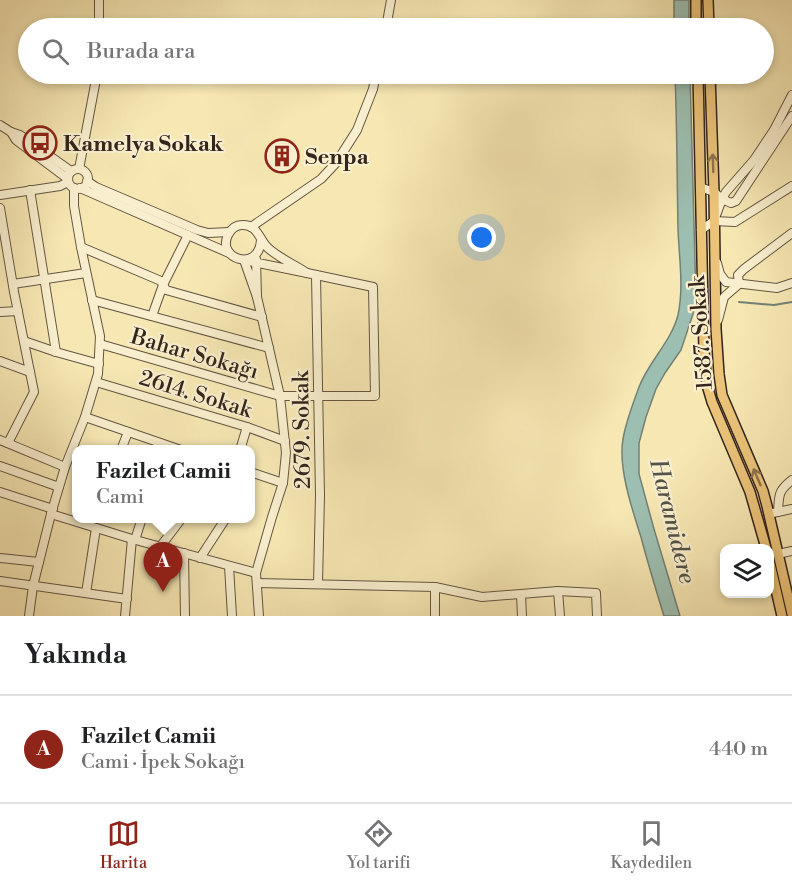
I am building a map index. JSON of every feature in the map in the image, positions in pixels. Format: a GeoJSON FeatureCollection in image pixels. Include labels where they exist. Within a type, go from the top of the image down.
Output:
{"type":"FeatureCollection","features":[{"type":"Feature","properties":{"kind":"main road"},"geometry":{"type":"LineString","coordinates":[[696,0],[696,18]]}},
{"type":"Feature","properties":{"kind":"main road"},"geometry":{"type":"LineString","coordinates":[[708,0],[709,18]]}},
{"type":"Feature","properties":{"kind":"main road","name":"1587. Sokak"},"geometry":{"type":"LineString","coordinates":[[698,84],[704,351],[707,385],[750,492],[765,544]]}},
{"type":"Feature","properties":{"kind":"main road","name":"1587. Sokak"},"geometry":{"type":"LineString","coordinates":[[710,84],[718,374],[722,394],[773,513],[778,554],[792,614]]}},
{"type":"Feature","properties":{"kind":"main road"},"geometry":{"type":"LineString","coordinates":[[774,581],[782,616]]}},
{"type":"Feature","properties":{"kind":"street"},"geometry":{"type":"LineString","coordinates":[[99,0],[99,18]]}},
{"type":"Feature","properties":{"kind":"street"},"geometry":{"type":"LineString","coordinates":[[388,18],[391,0]]}},
{"type":"Feature","properties":{"kind":"street"},"geometry":{"type":"LineString","coordinates":[[74,445],[96,382],[99,364],[100,336],[81,247],[74,206],[73,179],[95,84]]}},
{"type":"Feature","properties":{"kind":"street"},"geometry":{"type":"LineString","coordinates":[[87,181],[196,230],[208,233],[229,232],[239,225],[251,226],[321,179],[336,163],[357,130],[374,84]]}},
{"type":"Feature","properties":{"kind":"street"},"geometry":{"type":"LineString","coordinates":[[700,188],[714,192],[722,199],[736,201],[790,113],[792,94]]}},
{"type":"Feature","properties":{"kind":"street"},"geometry":{"type":"LineString","coordinates":[[701,230],[714,221],[726,192],[790,113]]}},
{"type":"Feature","properties":{"kind":"street"},"geometry":{"type":"LineString","coordinates":[[0,195],[60,186],[73,179],[86,173],[87,181],[84,186],[73,179],[16,140],[4,130]]}},
{"type":"Feature","properties":{"kind":"street"},"geometry":{"type":"LineString","coordinates":[[73,179],[239,259],[316,275]]}},
{"type":"Feature","properties":{"kind":"street"},"geometry":{"type":"LineString","coordinates":[[714,221],[735,222],[792,186]]}},
{"type":"Feature","properties":{"kind":"street"},"geometry":{"type":"LineString","coordinates":[[30,190],[56,352]]}},
{"type":"Feature","properties":{"kind":"street"},"geometry":{"type":"LineString","coordinates":[[0,208],[3,246],[13,284],[34,392],[4,441],[65,467]]}},
{"type":"Feature","properties":{"kind":"street"},"geometry":{"type":"LineString","coordinates":[[251,226],[268,248],[308,273]]}},
{"type":"Feature","properties":{"kind":"street"},"geometry":{"type":"LineString","coordinates":[[229,232],[226,243],[229,253]]}},
{"type":"Feature","properties":{"kind":"street"},"geometry":{"type":"LineString","coordinates":[[739,284],[738,275],[744,269],[792,233]]}},
{"type":"Feature","properties":{"kind":"street"},"geometry":{"type":"LineString","coordinates":[[152,316],[163,285],[188,235]]}},
{"type":"Feature","properties":{"kind":"street"},"geometry":{"type":"LineString","coordinates":[[257,297],[256,263],[261,240]]}},
{"type":"Feature","properties":{"kind":"street"},"geometry":{"type":"LineString","coordinates":[[81,247],[161,281],[166,290],[262,317]]}},
{"type":"Feature","properties":{"kind":"street"},"geometry":{"type":"LineString","coordinates":[[244,260],[258,253]]}},
{"type":"Feature","properties":{"kind":"street"},"geometry":{"type":"LineString","coordinates":[[715,257],[720,274],[726,282],[777,288],[792,283]]}},
{"type":"Feature","properties":{"kind":"street"},"geometry":{"type":"LineString","coordinates":[[244,260],[257,297],[280,396],[286,453],[283,483],[256,573],[258,616]]}},
{"type":"Feature","properties":{"kind":"street"},"geometry":{"type":"LineString","coordinates":[[13,284],[87,273]]}},
{"type":"Feature","properties":{"kind":"street","name":"2679. Sokak"},"geometry":{"type":"LineString","coordinates":[[316,275],[320,495],[318,584]]}},
{"type":"Feature","properties":{"kind":"street","name":"Bahar Sokağı"},"geometry":{"type":"LineString","coordinates":[[100,344],[280,396],[375,396],[373,287],[316,275]]}},
{"type":"Feature","properties":{"kind":"street"},"geometry":{"type":"LineString","coordinates":[[716,329],[724,297],[739,284]]}},
{"type":"Feature","properties":{"kind":"street"},"geometry":{"type":"LineString","coordinates":[[92,300],[269,348]]}},
{"type":"Feature","properties":{"kind":"street"},"geometry":{"type":"LineString","coordinates":[[0,312],[18,311]]}},
{"type":"Feature","properties":{"kind":"street"},"geometry":{"type":"LineString","coordinates":[[24,341],[99,364]]}},
{"type":"Feature","properties":{"kind":"street"},"geometry":{"type":"LineString","coordinates":[[0,361],[30,372]]}},
{"type":"Feature","properties":{"kind":"street","name":"2614. Sokak"},"geometry":{"type":"LineString","coordinates":[[96,382],[247,427],[285,441]]}},
{"type":"Feature","properties":{"kind":"street"},"geometry":{"type":"LineString","coordinates":[[85,417],[159,445]]}},
{"type":"Feature","properties":{"kind":"street"},"geometry":{"type":"LineString","coordinates":[[242,445],[247,427]]}},
{"type":"Feature","properties":{"kind":"street"},"geometry":{"type":"LineString","coordinates":[[124,445],[128,432]]}},
{"type":"Feature","properties":{"kind":"street"},"geometry":{"type":"LineString","coordinates":[[29,616],[33,586],[52,511],[72,450]]}},
{"type":"Feature","properties":{"kind":"street"},"geometry":{"type":"LineString","coordinates":[[0,466],[59,487]]}},
{"type":"Feature","properties":{"kind":"street"},"geometry":{"type":"LineString","coordinates":[[255,474],[283,483]]}},
{"type":"Feature","properties":{"kind":"street"},"geometry":{"type":"LineString","coordinates":[[792,480],[779,493],[773,513],[792,509]]}},
{"type":"Feature","properties":{"kind":"street"},"geometry":{"type":"LineString","coordinates":[[0,492],[72,517]]}},
{"type":"Feature","properties":{"kind":"street"},"geometry":{"type":"LineString","coordinates":[[125,616],[134,540],[140,523]]}},
{"type":"Feature","properties":{"kind":"street"},"geometry":{"type":"LineString","coordinates":[[160,547],[179,523]]}},
{"type":"Feature","properties":{"kind":"street"},"geometry":{"type":"LineString","coordinates":[[200,558],[223,523]]}},
{"type":"Feature","properties":{"kind":"street"},"geometry":{"type":"LineString","coordinates":[[87,593],[95,524],[134,540],[256,573]]}},
{"type":"Feature","properties":{"kind":"street"},"geometry":{"type":"LineString","coordinates":[[778,554],[792,551]]}},
{"type":"Feature","properties":{"kind":"street"},"geometry":{"type":"LineString","coordinates":[[184,553],[185,616]]}},
{"type":"Feature","properties":{"kind":"street"},"geometry":{"type":"LineString","coordinates":[[0,558],[39,562]]}},
{"type":"Feature","properties":{"kind":"street"},"geometry":{"type":"LineString","coordinates":[[229,566],[232,616]]}},
{"type":"Feature","properties":{"kind":"street"},"geometry":{"type":"LineString","coordinates":[[0,581],[127,599]]}},
{"type":"Feature","properties":{"kind":"street"},"geometry":{"type":"LineString","coordinates":[[257,583],[435,587],[482,597],[558,591],[596,592],[597,616]]}},
{"type":"Feature","properties":{"kind":"street"},"geometry":{"type":"LineString","coordinates":[[435,587],[435,616]]}},
{"type":"Feature","properties":{"kind":"street"},"geometry":{"type":"LineString","coordinates":[[558,591],[560,616]]}},
{"type":"Feature","properties":{"kind":"street"},"geometry":{"type":"LineString","coordinates":[[521,595],[522,616]]}},
{"type":"Feature","properties":{"kind":"shaded area"},"geometry":{"type":"Polygon","coordinates":[[[674,0],[689,0],[689,18],[674,18],[674,0]]]}},
{"type":"Feature","properties":{"kind":"shaded area"},"geometry":{"type":"Polygon","coordinates":[[[675,84],[690,84],[696,300],[681,350],[656,389],[639,443],[639,474],[680,616],[664,616],[630,501],[622,463],[622,450],[626,426],[639,387],[675,325],[678,315],[681,283],[675,84]]]}},
{"type":"Feature","properties":{"kind":"waterway"},"geometry":{"type":"LineString","coordinates":[[739,302],[774,305],[792,302]]}},
{"type":"Feature","properties":{"kind":"place","name":"Kamelya Sokak"},"geometry":{"type":"Point","coordinates":[40,143]}},
{"type":"Feature","properties":{"kind":"place","name":"Senpa"},"geometry":{"type":"Point","coordinates":[282,156]}},
{"type":"Feature","properties":{"kind":"place","name":"Fazilet Camii"},"geometry":{"type":"Point","coordinates":[163,592]}},
{"type":"Feature","properties":{"kind":"water label","name":"Haramidere"},"geometry":{"type":"Point","coordinates":[673,521]}}]}
